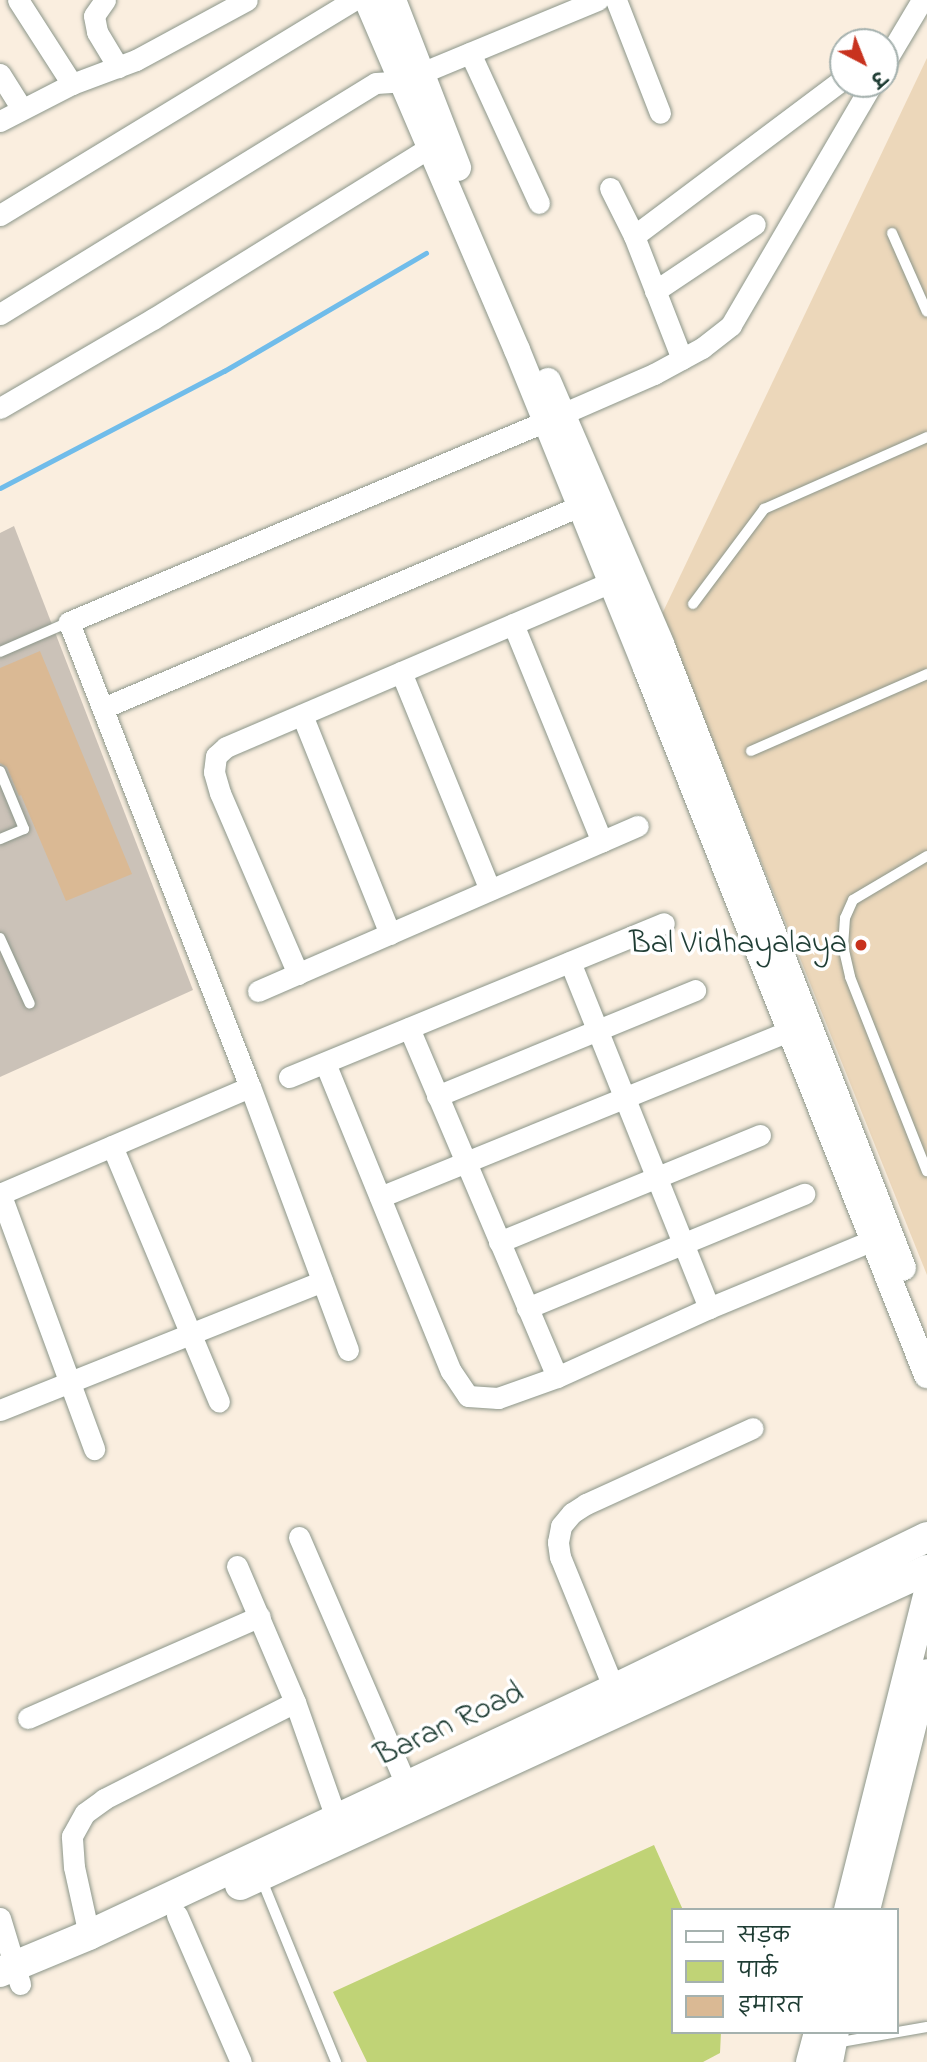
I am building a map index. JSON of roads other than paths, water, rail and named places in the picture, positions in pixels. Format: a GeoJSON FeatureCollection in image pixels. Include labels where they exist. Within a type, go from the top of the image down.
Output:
{"type":"FeatureCollection","features":[{"type":"Feature","properties":{"kind":"main road","name":"Baran Road"},"geometry":{"type":"LineString","coordinates":[[9,1978],[89,1935],[405,1784],[614,1689],[927,1537]]}},
{"type":"Feature","properties":{"kind":"main road","name":"Baran Road"},"geometry":{"type":"LineString","coordinates":[[9,1978],[177,1915],[927,1570]]}},
{"type":"Feature","properties":{"kind":"street"},"geometry":{"type":"LineString","coordinates":[[18,0],[72,85]]}},
{"type":"Feature","properties":{"kind":"street"},"geometry":{"type":"LineString","coordinates":[[105,0],[94,16],[97,32],[118,66]]}},
{"type":"Feature","properties":{"kind":"street"},"geometry":{"type":"LineString","coordinates":[[0,121],[72,85],[136,60],[247,0]]}},
{"type":"Feature","properties":{"kind":"street"},"geometry":{"type":"LineString","coordinates":[[0,215],[354,0]]}},
{"type":"Feature","properties":{"kind":"street"},"geometry":{"type":"LineString","coordinates":[[367,0],[411,77],[589,502],[661,643],[799,1027]]}},
{"type":"Feature","properties":{"kind":"street"},"geometry":{"type":"LineString","coordinates":[[393,0],[430,147],[554,418]]}},
{"type":"Feature","properties":{"kind":"street"},"geometry":{"type":"LineString","coordinates":[[0,314],[376,83],[411,77],[598,0]]}},
{"type":"Feature","properties":{"kind":"street"},"geometry":{"type":"LineString","coordinates":[[616,0],[660,113]]}},
{"type":"Feature","properties":{"kind":"street"},"geometry":{"type":"LineString","coordinates":[[899,32],[922,0]]}},
{"type":"Feature","properties":{"kind":"street"},"geometry":{"type":"LineString","coordinates":[[470,53],[539,203]]}},
{"type":"Feature","properties":{"kind":"street"},"geometry":{"type":"LineString","coordinates":[[0,74],[22,108]]}},
{"type":"Feature","properties":{"kind":"street"},"geometry":{"type":"LineString","coordinates":[[634,236],[829,90]]}},
{"type":"Feature","properties":{"kind":"street"},"geometry":{"type":"LineString","coordinates":[[348,1350],[250,1087],[69,622],[554,418],[702,348],[731,325],[864,98]]}},
{"type":"Feature","properties":{"kind":"street"},"geometry":{"type":"LineString","coordinates":[[0,408],[153,319],[430,147]]}},
{"type":"Feature","properties":{"kind":"street"},"geometry":{"type":"LineString","coordinates":[[610,188],[634,236],[682,359]]}},
{"type":"Feature","properties":{"kind":"street"},"geometry":{"type":"LineString","coordinates":[[655,292],[755,224]]}},
{"type":"Feature","properties":{"kind":"street"},"geometry":{"type":"LineString","coordinates":[[589,502],[611,582],[799,1027],[882,1237],[927,1375]]}},
{"type":"Feature","properties":{"kind":"street"},"geometry":{"type":"LineString","coordinates":[[103,709],[589,502]]}},
{"type":"Feature","properties":{"kind":"street"},"geometry":{"type":"LineString","coordinates":[[298,974],[214,772],[216,756],[226,747],[611,582]]}},
{"type":"Feature","properties":{"kind":"street"},"geometry":{"type":"LineString","coordinates":[[513,624],[602,842]]}},
{"type":"Feature","properties":{"kind":"street"},"geometry":{"type":"LineString","coordinates":[[401,672],[490,890]]}},
{"type":"Feature","properties":{"kind":"street"},"geometry":{"type":"LineString","coordinates":[[302,715],[390,934]]}},
{"type":"Feature","properties":{"kind":"street"},"geometry":{"type":"LineString","coordinates":[[258,991],[638,826]]}},
{"type":"Feature","properties":{"kind":"street"},"geometry":{"type":"LineString","coordinates":[[289,1077],[664,923]]}},
{"type":"Feature","properties":{"kind":"street"},"geometry":{"type":"LineString","coordinates":[[570,961],[709,1308]]}},
{"type":"Feature","properties":{"kind":"street"},"geometry":{"type":"LineString","coordinates":[[437,1096],[695,990]]}},
{"type":"Feature","properties":{"kind":"street"},"geometry":{"type":"LineString","coordinates":[[380,1197],[799,1027]]}},
{"type":"Feature","properties":{"kind":"street"},"geometry":{"type":"LineString","coordinates":[[409,1028],[557,1377]]}},
{"type":"Feature","properties":{"kind":"street"},"geometry":{"type":"LineString","coordinates":[[325,1063],[451,1371],[468,1396],[498,1398],[557,1377],[709,1308],[882,1237]]}},
{"type":"Feature","properties":{"kind":"street"},"geometry":{"type":"LineString","coordinates":[[94,1449],[0,1194],[250,1087]]}},
{"type":"Feature","properties":{"kind":"street"},"geometry":{"type":"LineString","coordinates":[[499,1242],[760,1135]]}},
{"type":"Feature","properties":{"kind":"street"},"geometry":{"type":"LineString","coordinates":[[112,1146],[219,1402]]}},
{"type":"Feature","properties":{"kind":"street"},"geometry":{"type":"LineString","coordinates":[[527,1308],[804,1194]]}},
{"type":"Feature","properties":{"kind":"street"},"geometry":{"type":"LineString","coordinates":[[882,1237],[927,1330]]}},
{"type":"Feature","properties":{"kind":"street"},"geometry":{"type":"LineString","coordinates":[[0,1410],[322,1281]]}},
{"type":"Feature","properties":{"kind":"street"},"geometry":{"type":"LineString","coordinates":[[614,1689],[560,1556],[561,1526],[572,1513],[586,1504],[753,1428]]}},
{"type":"Feature","properties":{"kind":"street"},"geometry":{"type":"LineString","coordinates":[[299,1537],[405,1784]]}},
{"type":"Feature","properties":{"kind":"street"},"geometry":{"type":"LineString","coordinates":[[237,1566],[295,1702],[336,1818]]}},
{"type":"Feature","properties":{"kind":"street"},"geometry":{"type":"LineString","coordinates":[[848,1908],[927,1592]]}},
{"type":"Feature","properties":{"kind":"street"},"geometry":{"type":"LineString","coordinates":[[28,1718],[260,1616]]}},
{"type":"Feature","properties":{"kind":"street"},"geometry":{"type":"LineString","coordinates":[[868,1908],[927,1672]]}},
{"type":"Feature","properties":{"kind":"street"},"geometry":{"type":"LineString","coordinates":[[89,1935],[74,1867],[72,1836],[85,1813],[104,1799],[295,1702]]}},
{"type":"Feature","properties":{"kind":"street"},"geometry":{"type":"LineString","coordinates":[[177,1915],[240,2062]]}},
{"type":"Feature","properties":{"kind":"street"},"geometry":{"type":"LineString","coordinates":[[0,1918],[9,1978]]}},
{"type":"Feature","properties":{"kind":"lane"},"geometry":{"type":"LineString","coordinates":[[892,233],[927,312]]}},
{"type":"Feature","properties":{"kind":"lane"},"geometry":{"type":"LineString","coordinates":[[693,604],[764,509],[927,437]]}},
{"type":"Feature","properties":{"kind":"lane"},"geometry":{"type":"LineString","coordinates":[[0,652],[69,622]]}},
{"type":"Feature","properties":{"kind":"lane"},"geometry":{"type":"LineString","coordinates":[[751,751],[927,674]]}},
{"type":"Feature","properties":{"kind":"lane"},"geometry":{"type":"LineString","coordinates":[[0,771],[24,829],[0,839]]}},
{"type":"Feature","properties":{"kind":"lane"},"geometry":{"type":"LineString","coordinates":[[927,856],[853,900],[845,918],[843,946],[850,977],[927,1171]]}},
{"type":"Feature","properties":{"kind":"lane"},"geometry":{"type":"LineString","coordinates":[[0,938],[30,1004]]}},
{"type":"Feature","properties":{"kind":"lane"},"geometry":{"type":"LineString","coordinates":[[260,1876],[336,2062]]}},
{"type":"Feature","properties":{"kind":"lane"},"geometry":{"type":"LineString","coordinates":[[899,2032],[927,2027]]}},
{"type":"Feature","properties":{"kind":"lane"},"geometry":{"type":"LineString","coordinates":[[823,2047],[891,2034]]}},
{"type":"Feature","properties":{"kind":"waterway"},"geometry":{"type":"LineString","coordinates":[[0,488],[224,371],[426,253]]}},
{"type":"Feature","properties":{"kind":"place","name":"Bal Vidhayalaya"},"geometry":{"type":"Point","coordinates":[861,945]}}]}
